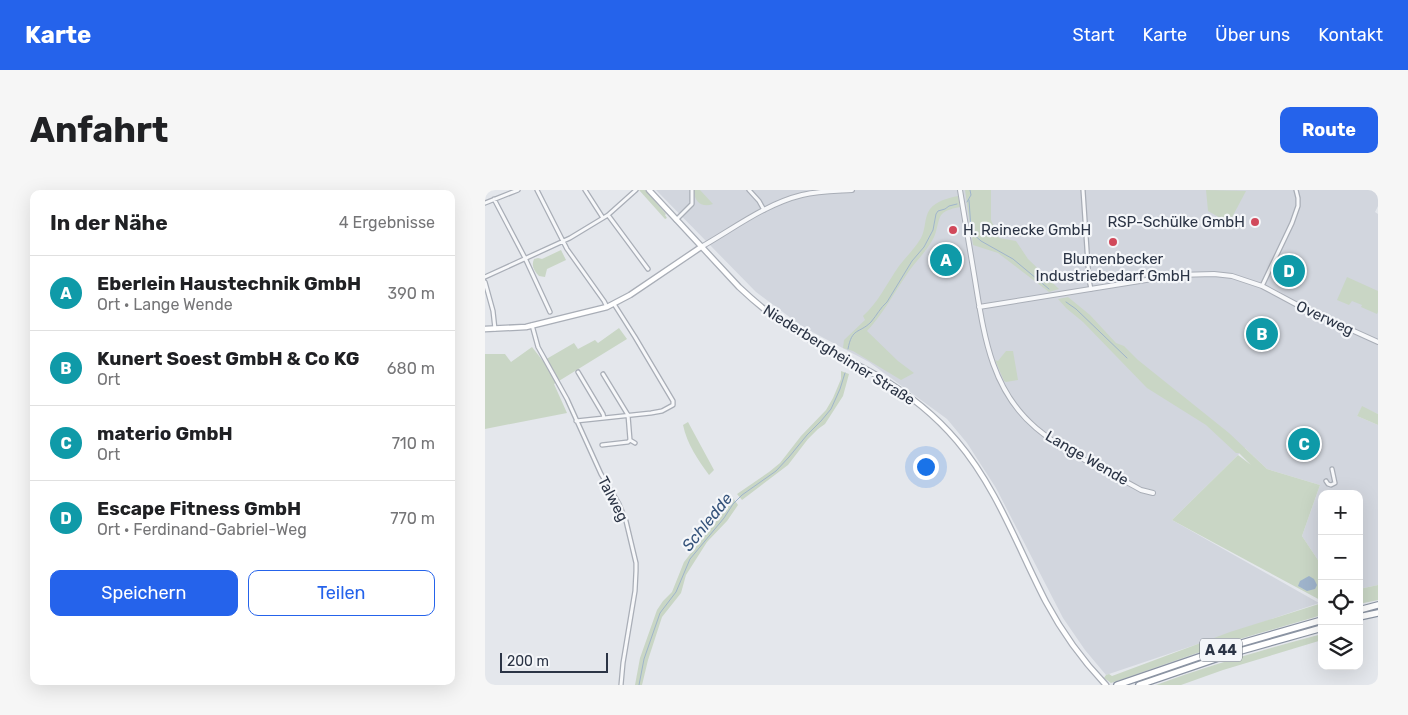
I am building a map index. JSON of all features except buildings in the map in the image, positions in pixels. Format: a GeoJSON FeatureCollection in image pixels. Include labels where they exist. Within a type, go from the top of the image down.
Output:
{"type":"FeatureCollection","features":[{"type":"Feature","properties":{"kind":"highway"},"geometry":{"type":"LineString","coordinates":[[1363,609],[1378,605]]}},
{"type":"Feature","properties":{"kind":"highway"},"geometry":{"type":"LineString","coordinates":[[1363,616],[1378,613]]}},
{"type":"Feature","properties":{"kind":"highway","name":"A 44"},"geometry":{"type":"LineString","coordinates":[[1119,684],[1228,647],[1318,621]]}},
{"type":"Feature","properties":{"kind":"highway","name":"A 44"},"geometry":{"type":"LineString","coordinates":[[1139,685],[1230,654],[1318,629]]}},
{"type":"Feature","properties":{"kind":"main road","name":"Niederbergheimer Straße"},"geometry":{"type":"LineString","coordinates":[[649,190],[739,287],[771,315],[801,335],[899,389],[928,411],[957,440],[991,488],[1054,616],[1080,654],[1105,685]]}},
{"type":"Feature","properties":{"kind":"main road"},"geometry":{"type":"LineString","coordinates":[[485,329],[532,325],[607,307],[630,295],[701,247]]}},
{"type":"Feature","properties":{"kind":"street"},"geometry":{"type":"LineString","coordinates":[[486,201],[518,190]]}},
{"type":"Feature","properties":{"kind":"street"},"geometry":{"type":"LineString","coordinates":[[537,190],[563,242],[607,307]]}},
{"type":"Feature","properties":{"kind":"street"},"geometry":{"type":"LineString","coordinates":[[585,190],[603,218]]}},
{"type":"Feature","properties":{"kind":"street"},"geometry":{"type":"LineString","coordinates":[[485,277],[571,238],[603,218],[636,190]]}},
{"type":"Feature","properties":{"kind":"street"},"geometry":{"type":"LineString","coordinates":[[676,220],[692,204],[692,190]]}},
{"type":"Feature","properties":{"kind":"street"},"geometry":{"type":"LineString","coordinates":[[749,190],[764,210]]}},
{"type":"Feature","properties":{"kind":"street"},"geometry":{"type":"LineString","coordinates":[[701,247],[764,210],[800,196],[819,192],[852,190]]}},
{"type":"Feature","properties":{"kind":"street","name":"Lange Wende"},"geometry":{"type":"LineString","coordinates":[[960,190],[986,344],[996,373],[1014,404],[1027,420],[1054,441],[1141,490],[1153,493]]}},
{"type":"Feature","properties":{"kind":"street"},"geometry":{"type":"LineString","coordinates":[[1083,190],[1091,289]]}},
{"type":"Feature","properties":{"kind":"street"},"geometry":{"type":"LineString","coordinates":[[1262,286],[1292,223],[1298,206],[1296,190]]}},
{"type":"Feature","properties":{"kind":"street"},"geometry":{"type":"LineString","coordinates":[[494,199],[525,258],[550,312]]}},
{"type":"Feature","properties":{"kind":"street"},"geometry":{"type":"LineString","coordinates":[[608,214],[649,269]]}},
{"type":"Feature","properties":{"kind":"street","name":"Overweg"},"geometry":{"type":"LineString","coordinates":[[979,307],[1177,275],[1204,273],[1232,276],[1262,286],[1305,309],[1378,342]]}},
{"type":"Feature","properties":{"kind":"street"},"geometry":{"type":"LineString","coordinates":[[485,282],[493,311],[495,329]]}},
{"type":"Feature","properties":{"kind":"street"},"geometry":{"type":"LineString","coordinates":[[576,421],[662,411],[673,405],[673,401],[614,304]]}},
{"type":"Feature","properties":{"kind":"street","name":"Talweg"},"geometry":{"type":"LineString","coordinates":[[532,325],[538,347],[567,399],[601,474],[623,512],[635,563],[636,581],[621,685]]}},
{"type":"Feature","properties":{"kind":"street"},"geometry":{"type":"LineString","coordinates":[[578,372],[604,418]]}},
{"type":"Feature","properties":{"kind":"street"},"geometry":{"type":"LineString","coordinates":[[603,374],[628,415],[630,440]]}},
{"type":"Feature","properties":{"kind":"street"},"geometry":{"type":"LineString","coordinates":[[602,446],[630,440],[635,442]]}},
{"type":"Feature","properties":{"kind":"street"},"geometry":{"type":"LineString","coordinates":[[1326,481],[1328,484],[1334,484],[1332,468]]}},
{"type":"Feature","properties":{"kind":"shaded area"},"geometry":{"type":"Polygon","coordinates":[[[656,190],[1378,190],[1378,206],[1375,212],[1378,214],[1378,414],[1362,407],[1357,416],[1378,425],[1378,585],[1363,588],[1363,490],[1318,490],[1320,485],[1267,469],[1245,448],[1172,520],[1318,603],[1106,675],[1085,650],[1063,618],[996,488],[967,443],[947,419],[869,362],[803,327],[756,292],[656,190]]]}},
{"type":"Feature","properties":{"kind":"shaded area"},"geometry":{"type":"Polygon","coordinates":[[[1318,491],[1318,560],[1302,536],[1318,491]]]}},
{"type":"Feature","properties":{"kind":"green space"},"geometry":{"type":"Polygon","coordinates":[[[639,190],[645,190],[666,214],[667,218],[665,219],[639,190]]]}},
{"type":"Feature","properties":{"kind":"green space"},"geometry":{"type":"Polygon","coordinates":[[[694,190],[700,190],[713,204],[705,205],[699,203],[695,198],[694,190]]]}},
{"type":"Feature","properties":{"kind":"green space"},"geometry":{"type":"Polygon","coordinates":[[[965,190],[991,190],[991,220],[999,238],[1016,241],[1028,259],[1059,289],[1049,292],[998,253],[973,245],[965,190]]]}},
{"type":"Feature","properties":{"kind":"green space"},"geometry":{"type":"Polygon","coordinates":[[[1206,190],[1246,191],[1229,223],[1208,211],[1206,190]]]}},
{"type":"Feature","properties":{"kind":"green space"},"geometry":{"type":"Polygon","coordinates":[[[958,196],[960,207],[948,210],[941,216],[930,244],[867,331],[898,361],[914,373],[901,380],[853,351],[843,348],[844,340],[865,320],[863,316],[919,242],[930,209],[939,202],[958,196]]]}},
{"type":"Feature","properties":{"kind":"green space"},"geometry":{"type":"Polygon","coordinates":[[[561,250],[566,260],[547,269],[545,277],[539,276],[533,268],[534,259],[542,259],[561,250]]]}},
{"type":"Feature","properties":{"kind":"green space"},"geometry":{"type":"Polygon","coordinates":[[[1347,277],[1378,291],[1377,314],[1352,301],[1349,305],[1337,300],[1347,277]]]}},
{"type":"Feature","properties":{"kind":"green space"},"geometry":{"type":"Polygon","coordinates":[[[1068,297],[1090,315],[1116,343],[1124,346],[1138,360],[1229,433],[1267,469],[1320,485],[1302,536],[1318,560],[1318,599],[1172,520],[1238,455],[1251,465],[1206,425],[1147,388],[1058,299],[1068,297]]]}},
{"type":"Feature","properties":{"kind":"green space"},"geometry":{"type":"Polygon","coordinates":[[[619,328],[627,339],[554,384],[567,413],[485,429],[485,354],[505,354],[511,362],[532,347],[543,361],[574,343],[578,349],[595,340],[598,343],[619,328]]]}},
{"type":"Feature","properties":{"kind":"green space"},"geometry":{"type":"Polygon","coordinates":[[[1006,351],[1013,351],[1018,380],[1004,381],[995,360],[998,361],[1006,351]]]}},
{"type":"Feature","properties":{"kind":"green space"},"geometry":{"type":"Polygon","coordinates":[[[841,371],[849,374],[843,396],[825,424],[808,439],[788,465],[742,500],[737,494],[780,463],[801,436],[826,410],[841,379],[841,371]]]}},
{"type":"Feature","properties":{"kind":"green space"},"geometry":{"type":"Polygon","coordinates":[[[1362,406],[1378,414],[1378,425],[1357,416],[1362,406]]]}},
{"type":"Feature","properties":{"kind":"green space"},"geometry":{"type":"Polygon","coordinates":[[[688,422],[714,470],[709,475],[687,439],[683,425],[688,422]]]}},
{"type":"Feature","properties":{"kind":"green space"},"geometry":{"type":"Polygon","coordinates":[[[733,498],[738,505],[727,521],[707,542],[686,575],[681,593],[662,617],[642,685],[635,685],[640,658],[657,610],[672,592],[684,562],[733,498]]]}},
{"type":"Feature","properties":{"kind":"green space"},"geometry":{"type":"Polygon","coordinates":[[[1378,585],[1378,600],[1363,603],[1363,588],[1378,585]]]}},
{"type":"Feature","properties":{"kind":"green space"},"geometry":{"type":"Polygon","coordinates":[[[1318,604],[1318,616],[1226,643],[1111,683],[1104,678],[1106,675],[1112,676],[1230,632],[1318,604]]]}},
{"type":"Feature","properties":{"kind":"green space"},"geometry":{"type":"Polygon","coordinates":[[[1318,635],[1318,641],[1223,670],[1181,685],[1156,685],[1197,671],[1318,635]]]}},
{"type":"Feature","properties":{"kind":"water"},"geometry":{"type":"Polygon","coordinates":[[[1309,576],[1314,579],[1317,585],[1315,589],[1307,591],[1298,586],[1300,581],[1309,576]]]}},
{"type":"Feature","properties":{"kind":"waterway","name":"Schledde"},"geometry":{"type":"LineString","coordinates":[[967,202],[971,195],[970,190]]}},
{"type":"Feature","properties":{"kind":"waterway"},"geometry":{"type":"LineString","coordinates":[[969,200],[972,233],[981,241],[1013,259],[1049,289]]}},
{"type":"Feature","properties":{"kind":"waterway","name":"Schledde"},"geometry":{"type":"LineString","coordinates":[[848,349],[854,334],[867,326],[887,302],[912,261],[924,247],[933,230],[938,211],[957,204]]}},
{"type":"Feature","properties":{"kind":"waterway"},"geometry":{"type":"LineString","coordinates":[[1066,302],[1076,309],[1127,358]]}},
{"type":"Feature","properties":{"kind":"waterway","name":"Schledde"},"geometry":{"type":"LineString","coordinates":[[639,685],[644,659],[660,613],[676,592],[690,559],[724,518],[733,504],[742,495],[776,471],[821,421],[831,409],[845,373]]}},
{"type":"Feature","properties":{"kind":"place","name":"RSP-Schülke GmbH"},"geometry":{"type":"Point","coordinates":[1255,222]}},
{"type":"Feature","properties":{"kind":"place","name":"H. Reinecke GmbH"},"geometry":{"type":"Point","coordinates":[953,230]}},
{"type":"Feature","properties":{"kind":"place","name":"Blumenbecker Industriebedarf GmbH"},"geometry":{"type":"Point","coordinates":[1113,242]}},
{"type":"Feature","properties":{"kind":"place","name":"Eberlein Haustechnik GmbH"},"geometry":{"type":"Point","coordinates":[946,260]}},
{"type":"Feature","properties":{"kind":"place","name":"Escape Fitness GmbH"},"geometry":{"type":"Point","coordinates":[1289,271]}},
{"type":"Feature","properties":{"kind":"place","name":"Kunert Soest GmbH & Co KG"},"geometry":{"type":"Point","coordinates":[1262,334]}},
{"type":"Feature","properties":{"kind":"place","name":"materio GmbH"},"geometry":{"type":"Point","coordinates":[1304,444]}}]}
